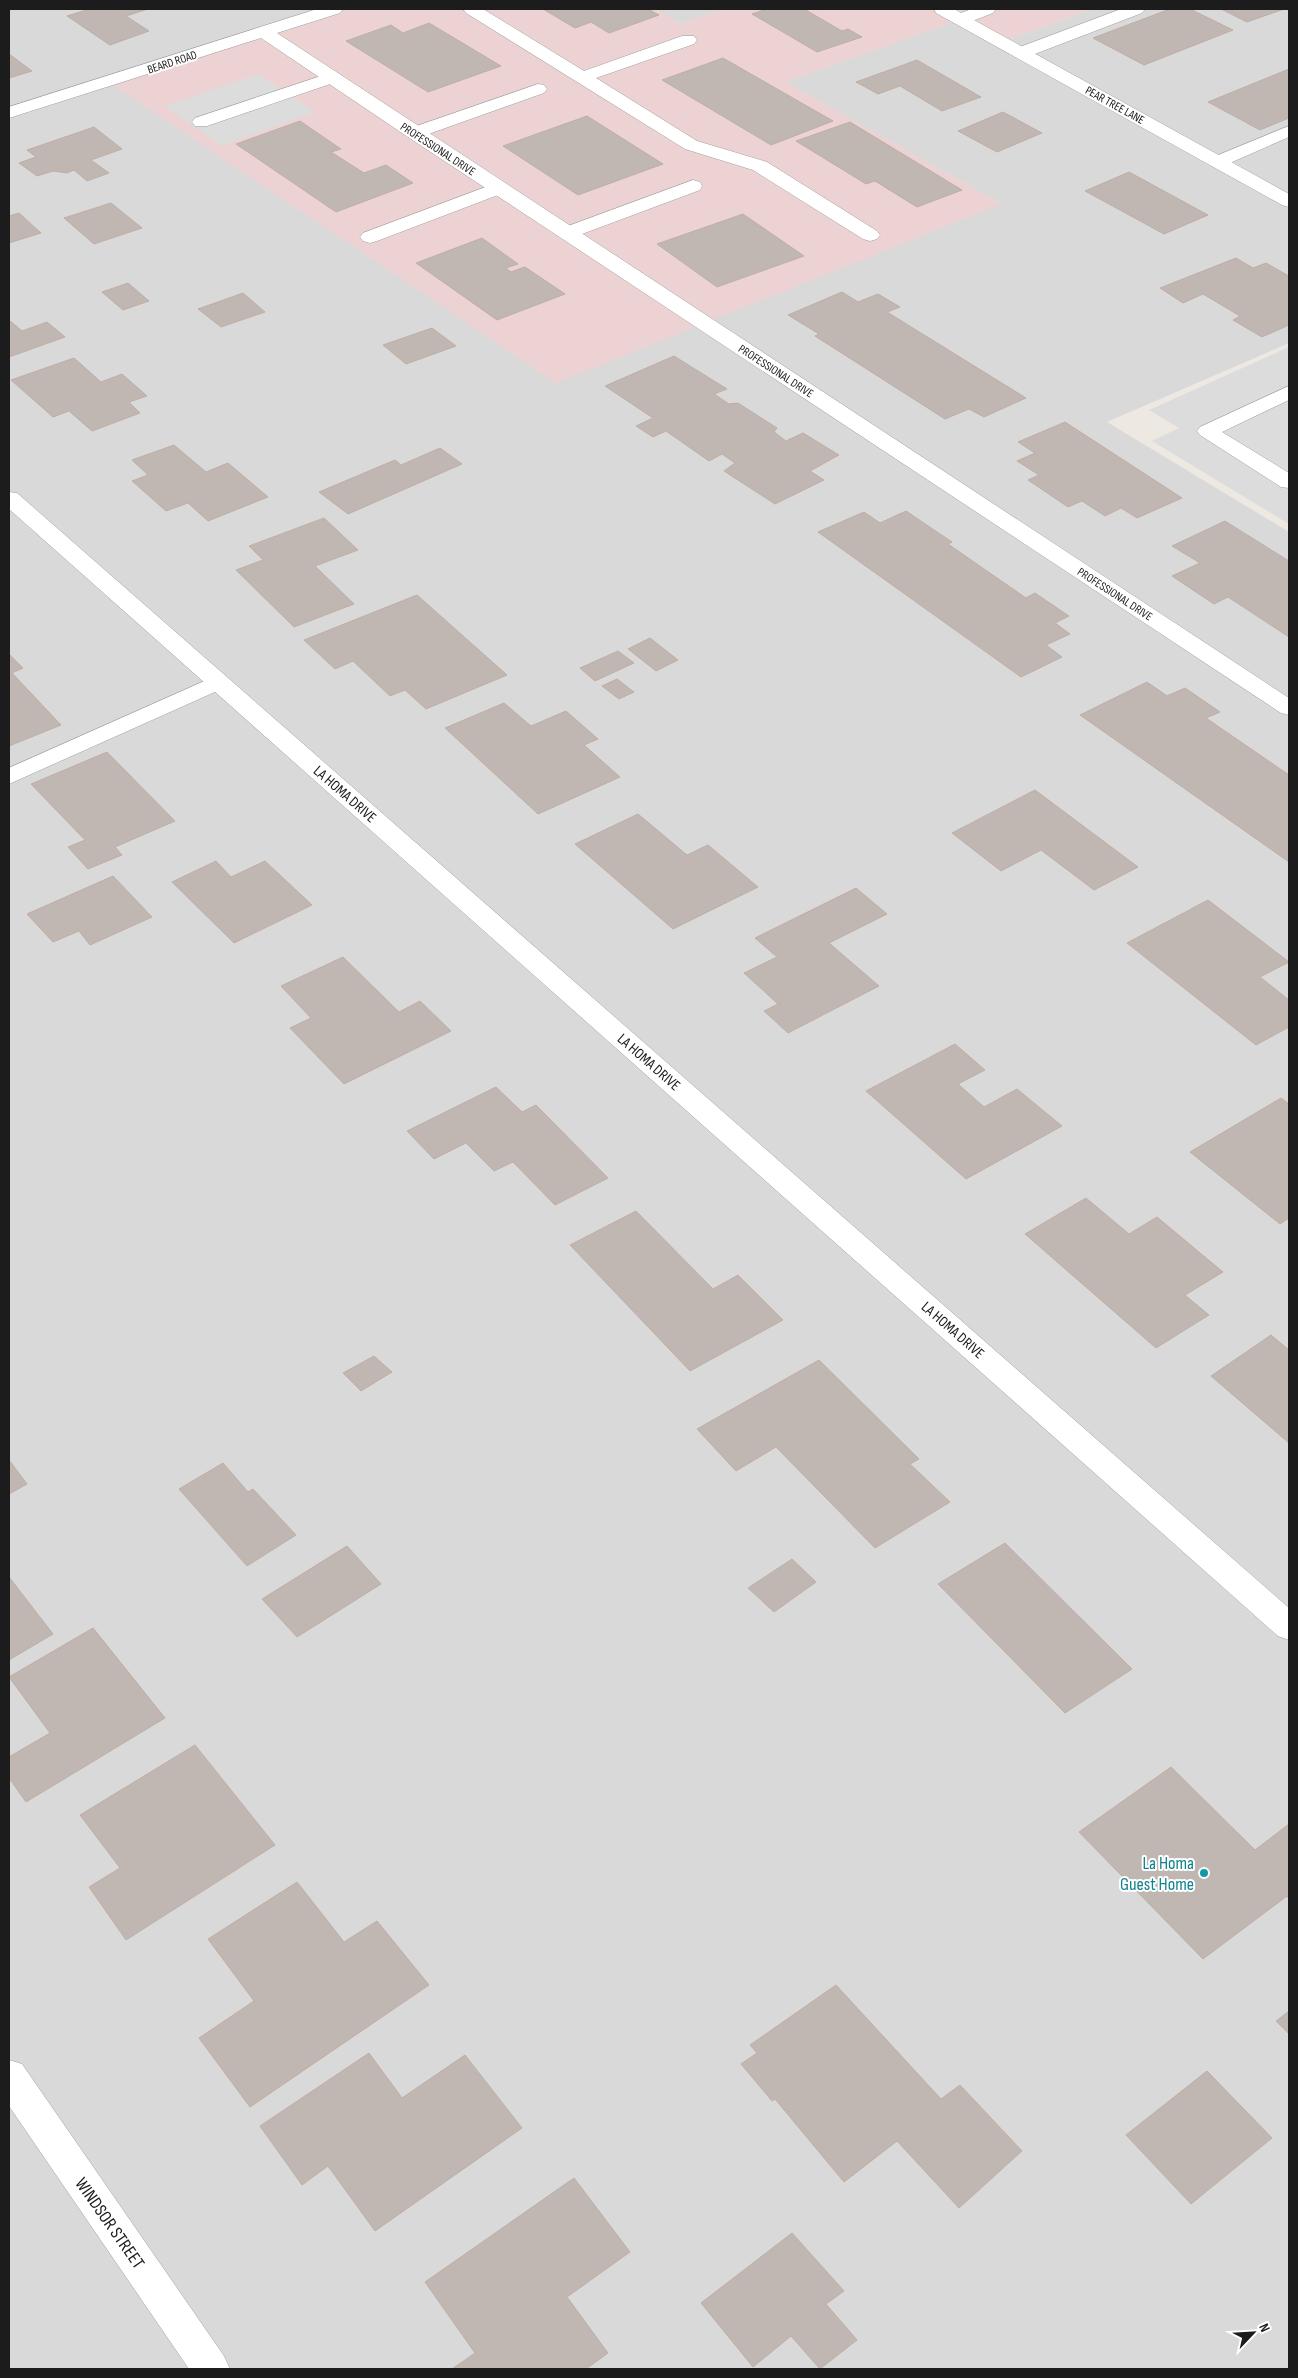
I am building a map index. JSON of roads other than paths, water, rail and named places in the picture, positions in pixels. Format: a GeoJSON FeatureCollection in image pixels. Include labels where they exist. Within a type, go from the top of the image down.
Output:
{"type":"FeatureCollection","features":[{"type":"Feature","properties":{"kind":"street","name":"BEARD ROAD"},"geometry":{"type":"LineString","coordinates":[[9,113],[334,9]]}},
{"type":"Feature","properties":{"kind":"street"},"geometry":{"type":"LineString","coordinates":[[472,9],[691,146],[760,166],[870,235]]}},
{"type":"Feature","properties":{"kind":"street","name":"PEAR TREE LANE"},"geometry":{"type":"LineString","coordinates":[[942,9],[1289,201]]}},
{"type":"Feature","properties":{"kind":"street"},"geometry":{"type":"LineString","coordinates":[[961,19],[987,9]]}},
{"type":"Feature","properties":{"kind":"street"},"geometry":{"type":"LineString","coordinates":[[1021,53],[1136,9]]}},
{"type":"Feature","properties":{"kind":"street"},"geometry":{"type":"LineString","coordinates":[[276,14],[292,23]]}},
{"type":"Feature","properties":{"kind":"street","name":"PROFESSIONAL DRIVE"},"geometry":{"type":"LineString","coordinates":[[264,32],[330,78],[1289,708]]}},
{"type":"Feature","properties":{"kind":"street"},"geometry":{"type":"LineString","coordinates":[[583,77],[688,40]]}},
{"type":"Feature","properties":{"kind":"street"},"geometry":{"type":"LineString","coordinates":[[201,122],[330,78]]}},
{"type":"Feature","properties":{"kind":"street"},"geometry":{"type":"LineString","coordinates":[[414,133],[538,90]]}},
{"type":"Feature","properties":{"kind":"street"},"geometry":{"type":"LineString","coordinates":[[1217,162],[1289,131]]}},
{"type":"Feature","properties":{"kind":"street"},"geometry":{"type":"LineString","coordinates":[[567,233],[693,186]]}},
{"type":"Feature","properties":{"kind":"street"},"geometry":{"type":"LineString","coordinates":[[370,237],[499,188]]}},
{"type":"Feature","properties":{"kind":"street"},"geometry":{"type":"LineString","coordinates":[[1289,392],[1207,432],[1289,482]]}},
{"type":"Feature","properties":{"kind":"street","name":"LA HOMA DRIVE"},"geometry":{"type":"LineString","coordinates":[[9,498],[1289,1627]]}},
{"type":"Feature","properties":{"kind":"street"},"geometry":{"type":"LineString","coordinates":[[9,777],[218,682]]}},
{"type":"Feature","properties":{"kind":"street","name":"WINDSOR STREET"},"geometry":{"type":"LineString","coordinates":[[9,2076],[211,2369]]}},
{"type":"Feature","properties":{"kind":"place","name":"La Homa Guest Home"},"geometry":{"type":"Point","coordinates":[1204,1873]}}]}
